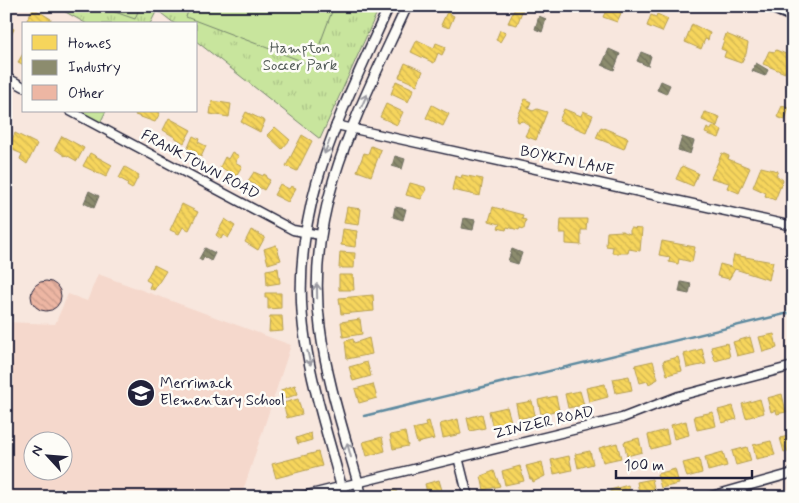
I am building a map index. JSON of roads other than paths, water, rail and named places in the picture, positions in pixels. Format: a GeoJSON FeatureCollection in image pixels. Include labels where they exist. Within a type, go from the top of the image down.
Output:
{"type":"FeatureCollection","features":[{"type":"Feature","properties":{"kind":"main road"},"geometry":{"type":"LineString","coordinates":[[770,6],[793,16]]}},
{"type":"Feature","properties":{"kind":"street"},"geometry":{"type":"LineString","coordinates":[[344,497],[305,340],[302,263],[319,168],[336,124],[389,6]]}},
{"type":"Feature","properties":{"kind":"street"},"geometry":{"type":"LineString","coordinates":[[362,497],[328,367],[320,328],[317,288],[320,235],[335,169],[351,129],[407,6]]}},
{"type":"Feature","properties":{"kind":"street"},"geometry":{"type":"LineString","coordinates":[[6,77],[22,86]]}},
{"type":"Feature","properties":{"kind":"street","name":"FRANKTOWN ROAD"},"geometry":{"type":"LineString","coordinates":[[72,112],[293,230],[306,234],[320,235]]}},
{"type":"Feature","properties":{"kind":"street","name":"BOYKIN LANE"},"geometry":{"type":"LineString","coordinates":[[336,124],[351,129],[793,226]]}},
{"type":"Feature","properties":{"kind":"street","name":"ZINZER ROAD"},"geometry":{"type":"LineString","coordinates":[[299,497],[622,418],[679,396],[793,366]]}},
{"type":"Feature","properties":{"kind":"street"},"geometry":{"type":"LineString","coordinates":[[458,457],[468,497]]}},
{"type":"Feature","properties":{"kind":"street"},"geometry":{"type":"LineString","coordinates":[[708,497],[793,473]]}},
{"type":"Feature","properties":{"kind":"waterway"},"geometry":{"type":"LineString","coordinates":[[364,416],[793,312]]}},
{"type":"Feature","properties":{"kind":"place","name":"Merrimack Elementary School"},"geometry":{"type":"Point","coordinates":[141,393]}},
{"type":"Feature","properties":{"kind":"park label","name":"Hampton Soccer Park"},"geometry":{"type":"Point","coordinates":[300,58]}}]}
